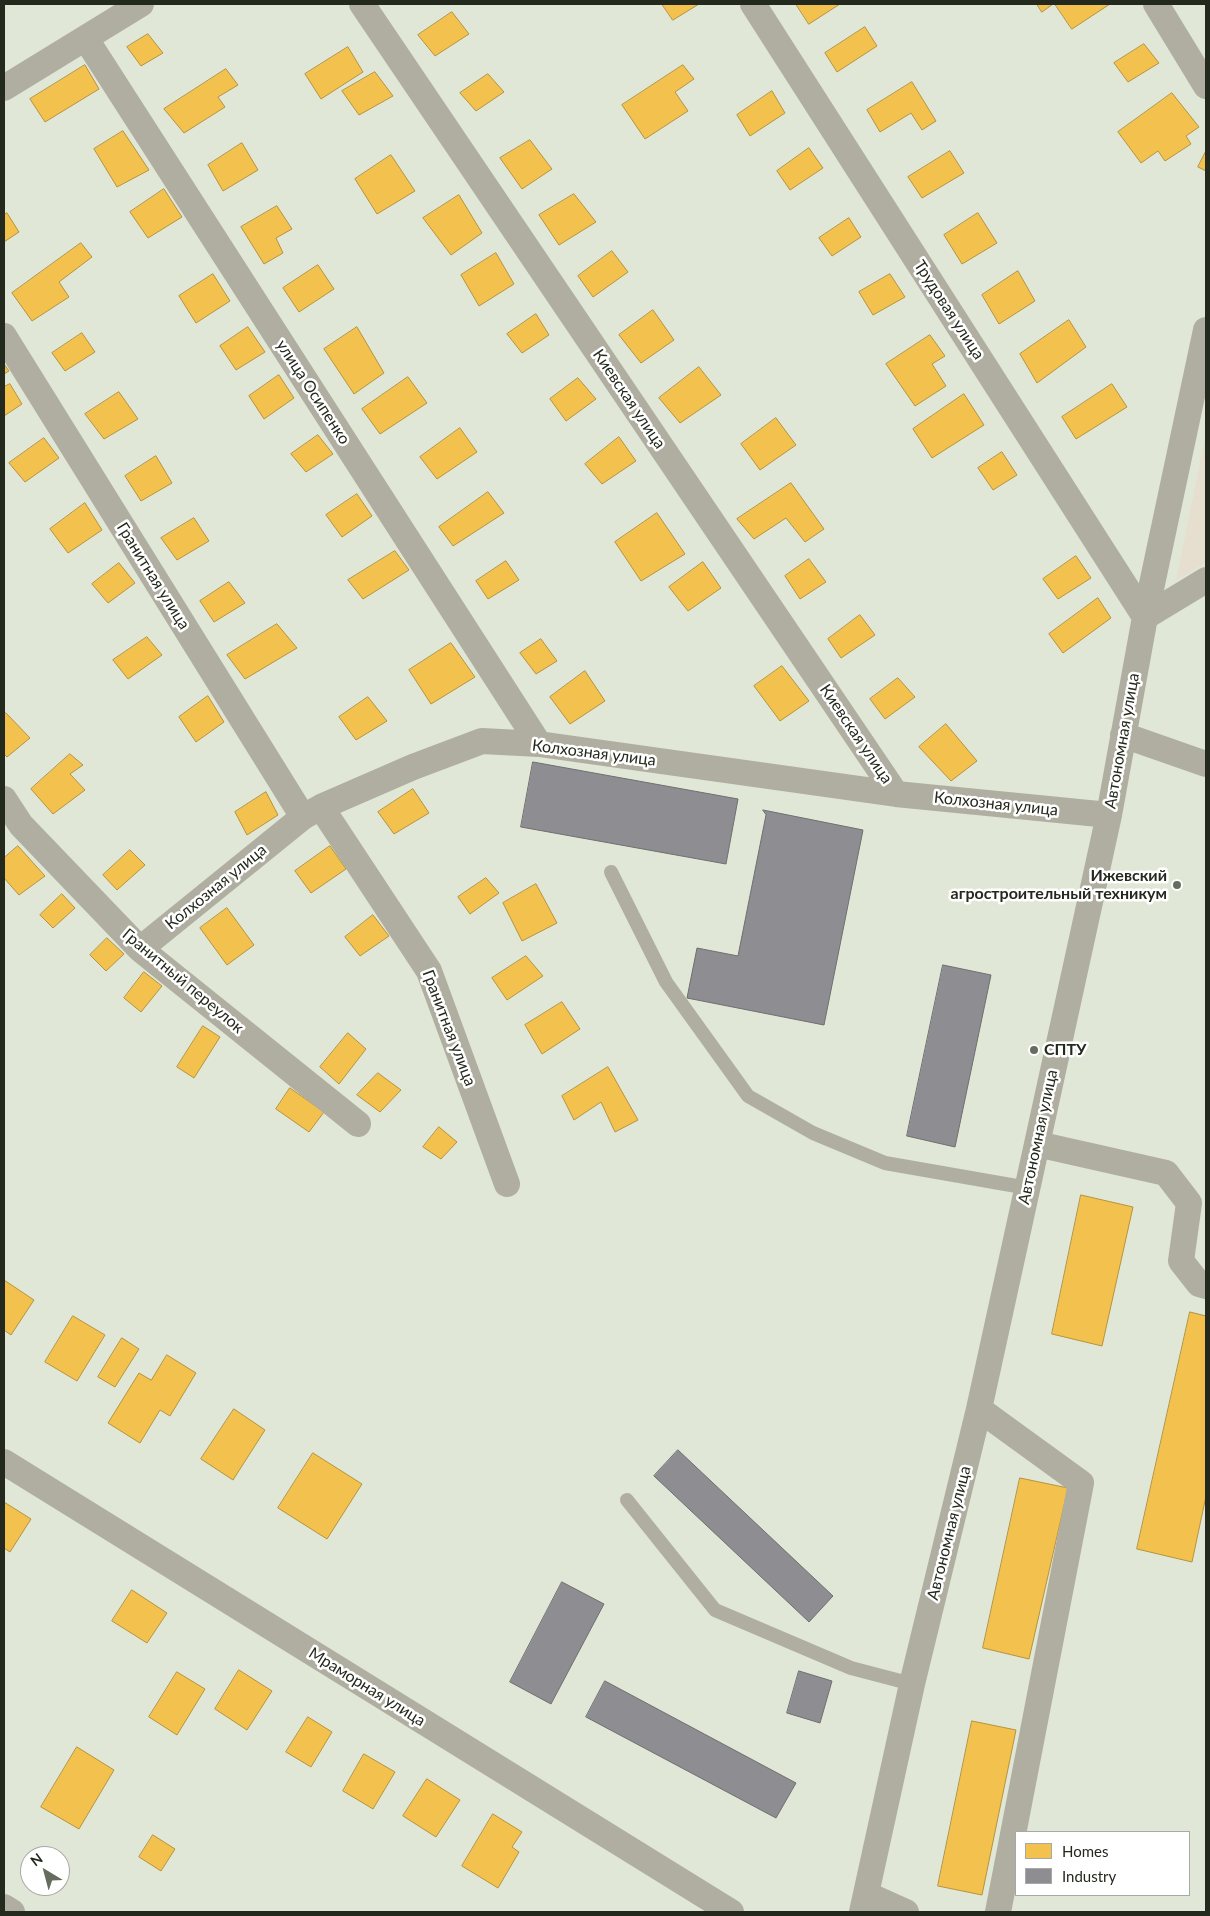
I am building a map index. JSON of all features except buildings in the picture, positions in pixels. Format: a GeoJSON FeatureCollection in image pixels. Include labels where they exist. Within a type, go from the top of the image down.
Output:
{"type":"FeatureCollection","features":[{"type":"Feature","properties":{"kind":"street"},"geometry":{"type":"LineString","coordinates":[[4,88],[141,4]]}},
{"type":"Feature","properties":{"kind":"street","name":"Киевская улица"},"geometry":{"type":"LineString","coordinates":[[362,4],[896,794]]}},
{"type":"Feature","properties":{"kind":"street","name":"Трудовая улица"},"geometry":{"type":"LineString","coordinates":[[753,4],[1145,617]]}},
{"type":"Feature","properties":{"kind":"street"},"geometry":{"type":"LineString","coordinates":[[1156,4],[1206,86]]}},
{"type":"Feature","properties":{"kind":"street","name":"улица Осипенко"},"geometry":{"type":"LineString","coordinates":[[86,39],[539,744]]}},
{"type":"Feature","properties":{"kind":"street","name":"Автономная улица"},"geometry":{"type":"LineString","coordinates":[[864,1903],[912,1684],[979,1410],[1028,1188],[1108,815],[1145,617],[1206,330]]}},
{"type":"Feature","properties":{"kind":"street","name":"Гранитная улица"},"geometry":{"type":"LineString","coordinates":[[4,336],[312,812],[429,971],[507,1184]]}},
{"type":"Feature","properties":{"kind":"street"},"geometry":{"type":"LineString","coordinates":[[1145,617],[1206,580]]}},
{"type":"Feature","properties":{"kind":"street"},"geometry":{"type":"LineString","coordinates":[[1123,735],[1206,764]]}},
{"type":"Feature","properties":{"kind":"street","name":"Колхозная улица"},"geometry":{"type":"LineString","coordinates":[[140,949],[312,812],[413,767],[482,741],[539,744],[896,794],[1108,815]]}},
{"type":"Feature","properties":{"kind":"street","name":"Гранитный переулок"},"geometry":{"type":"LineString","coordinates":[[4,799],[21,825],[140,949],[358,1124]]}},
{"type":"Feature","properties":{"kind":"street"},"geometry":{"type":"LineString","coordinates":[[1037,1144],[1166,1173],[1189,1203],[1181,1261],[1199,1284],[1206,1286]]}},
{"type":"Feature","properties":{"kind":"street"},"geometry":{"type":"LineString","coordinates":[[979,1410],[1081,1483],[998,1912]]}},
{"type":"Feature","properties":{"kind":"street","name":"Мраморная улица"},"geometry":{"type":"LineString","coordinates":[[4,1462],[731,1912]]}},
{"type":"Feature","properties":{"kind":"street"},"geometry":{"type":"LineString","coordinates":[[864,1903],[906,1912]]}},
{"type":"Feature","properties":{"kind":"street"},"geometry":{"type":"LineString","coordinates":[[4,1907],[12,1912]]}},
{"type":"Feature","properties":{"kind":"lane"},"geometry":{"type":"LineString","coordinates":[[611,872],[666,982],[748,1096],[813,1133],[885,1163],[1028,1188]]}},
{"type":"Feature","properties":{"kind":"lane"},"geometry":{"type":"LineString","coordinates":[[627,1500],[716,1610],[851,1668],[912,1684]]}},
{"type":"Feature","properties":{"kind":"shaded area"},"geometry":{"type":"Polygon","coordinates":[[[1206,433],[1206,562],[1176,581],[1206,433]]]}},
{"type":"Feature","properties":{"kind":"place","name":"Ижевский агростроительный техникум"},"geometry":{"type":"Point","coordinates":[1177,885]}},
{"type":"Feature","properties":{"kind":"place","name":"СПТУ"},"geometry":{"type":"Point","coordinates":[1034,1050]}}]}
